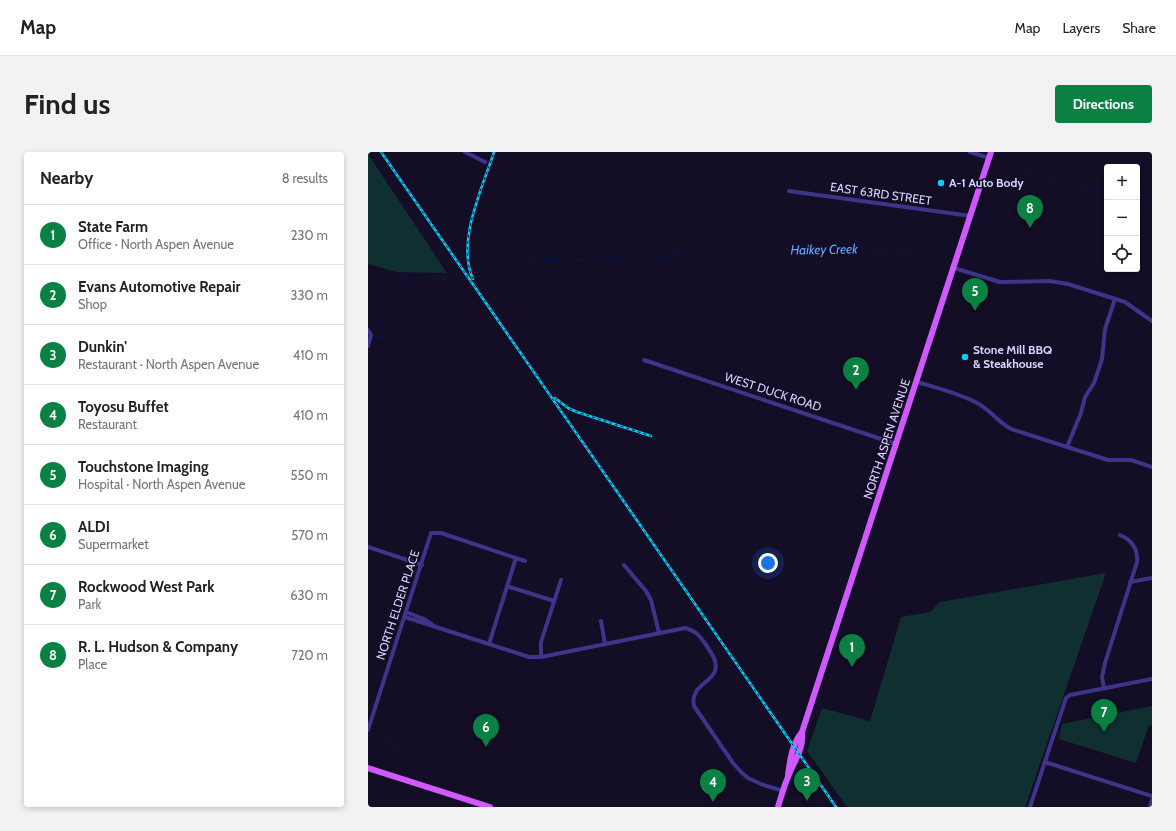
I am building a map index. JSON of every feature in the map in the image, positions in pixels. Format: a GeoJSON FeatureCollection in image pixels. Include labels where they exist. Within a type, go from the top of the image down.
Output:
{"type":"FeatureCollection","features":[{"type":"Feature","properties":{"kind":"main road","name":"NORTH ASPEN AVENUE"},"geometry":{"type":"LineString","coordinates":[[778,807],[788,775],[797,761],[803,741],[802,732],[990,155]]}},
{"type":"Feature","properties":{"kind":"main road"},"geometry":{"type":"LineString","coordinates":[[368,768],[490,807]]}},
{"type":"Feature","properties":{"kind":"street"},"geometry":{"type":"LineString","coordinates":[[465,152],[485,162]]}},
{"type":"Feature","properties":{"kind":"street"},"geometry":{"type":"LineString","coordinates":[[970,152],[990,155]]}},
{"type":"Feature","properties":{"kind":"street","name":"EAST 63RD STREET"},"geometry":{"type":"LineString","coordinates":[[789,191],[971,216]]}},
{"type":"Feature","properties":{"kind":"street"},"geometry":{"type":"LineString","coordinates":[[954,268],[997,281],[1017,283],[1050,281],[1068,284],[1130,305],[1152,321]]}},
{"type":"Feature","properties":{"kind":"street"},"geometry":{"type":"LineString","coordinates":[[1067,447],[1081,413],[1085,397],[1094,383],[1102,359],[1105,329],[1115,299]]}},
{"type":"Feature","properties":{"kind":"street"},"geometry":{"type":"LineString","coordinates":[[368,346],[371,338],[369,332]]}},
{"type":"Feature","properties":{"kind":"street","name":"WEST DUCK ROAD"},"geometry":{"type":"LineString","coordinates":[[644,360],[896,444]]}},
{"type":"Feature","properties":{"kind":"street"},"geometry":{"type":"LineString","coordinates":[[917,382],[970,399],[980,405],[1001,424],[1011,430],[1108,460],[1131,460],[1152,466]]}},
{"type":"Feature","properties":{"kind":"street","name":"NORTH ELDER PLACE"},"geometry":{"type":"LineString","coordinates":[[368,730],[431,533],[443,534],[516,558]]}},
{"type":"Feature","properties":{"kind":"street"},"geometry":{"type":"LineString","coordinates":[[1104,688],[1102,677],[1103,669],[1137,562],[1137,555],[1131,542],[1120,535]]}},
{"type":"Feature","properties":{"kind":"street"},"geometry":{"type":"LineString","coordinates":[[368,547],[422,565]]}},
{"type":"Feature","properties":{"kind":"street"},"geometry":{"type":"LineString","coordinates":[[489,644],[516,558],[525,561]]}},
{"type":"Feature","properties":{"kind":"street"},"geometry":{"type":"LineString","coordinates":[[624,565],[646,591],[651,600],[659,633]]}},
{"type":"Feature","properties":{"kind":"street"},"geometry":{"type":"LineString","coordinates":[[1130,582],[1152,578]]}},
{"type":"Feature","properties":{"kind":"street"},"geometry":{"type":"LineString","coordinates":[[541,657],[541,642],[561,580]]}},
{"type":"Feature","properties":{"kind":"street"},"geometry":{"type":"LineString","coordinates":[[507,586],[554,601]]}},
{"type":"Feature","properties":{"kind":"street"},"geometry":{"type":"LineString","coordinates":[[405,615],[529,657],[541,657],[685,628],[691,629],[698,633],[715,660],[716,666],[712,677],[696,691],[693,700],[694,706],[733,763],[741,772],[748,778],[761,784],[783,791]]}},
{"type":"Feature","properties":{"kind":"street"},"geometry":{"type":"LineString","coordinates":[[601,621],[605,644]]}},
{"type":"Feature","properties":{"kind":"street"},"geometry":{"type":"LineString","coordinates":[[1030,807],[1066,698],[1070,695],[1152,679]]}},
{"type":"Feature","properties":{"kind":"street"},"geometry":{"type":"LineString","coordinates":[[1045,762],[1152,796]]}},
{"type":"Feature","properties":{"kind":"street"},"geometry":{"type":"LineString","coordinates":[[1150,807],[1152,800]]}},
{"type":"Feature","properties":{"kind":"green space"},"geometry":{"type":"Polygon","coordinates":[[[368,154],[447,273],[396,272],[368,264],[368,154]]]}},
{"type":"Feature","properties":{"kind":"green space"},"geometry":{"type":"Polygon","coordinates":[[[1106,573],[1025,807],[847,807],[807,751],[822,708],[870,721],[901,617],[930,612],[940,602],[1106,573]]]}},
{"type":"Feature","properties":{"kind":"green space"},"geometry":{"type":"Polygon","coordinates":[[[1152,706],[1152,725],[1149,725],[1136,763],[1059,739],[1062,724],[1152,706]]]}},
{"type":"Feature","properties":{"kind":"waterway","name":"Haikey Creek"},"geometry":{"type":"LineString","coordinates":[[1025,170],[1034,170],[1052,177],[1062,178],[1104,191]]}},
{"type":"Feature","properties":{"kind":"waterway","name":"Haikey Creek"},"geometry":{"type":"LineString","coordinates":[[1140,199],[1152,197]]}},
{"type":"Feature","properties":{"kind":"waterway","name":"Haikey Creek"},"geometry":{"type":"LineString","coordinates":[[968,251],[981,218],[995,211]]}},
{"type":"Feature","properties":{"kind":"waterway","name":"Haikey Creek"},"geometry":{"type":"LineString","coordinates":[[504,267],[519,261],[583,260],[617,257],[633,270],[645,268],[652,260],[689,252],[692,243],[699,238],[711,237],[719,231],[731,228],[768,245],[786,250],[809,250],[824,247],[849,247],[881,250],[907,249],[929,242],[938,243],[952,249]]}},
{"type":"Feature","properties":{"kind":"waterway","name":"Haikey Creek"},"geometry":{"type":"LineString","coordinates":[[474,270],[477,270],[482,281],[491,274]]}},
{"type":"Feature","properties":{"kind":"waterway","name":"Haikey Creek"},"geometry":{"type":"LineString","coordinates":[[374,336],[383,337],[385,330],[382,326],[382,317],[386,311],[400,298],[398,294],[404,276],[408,277],[408,280],[412,283],[425,276],[433,279],[440,277],[453,284],[464,275]]}},
{"type":"Feature","properties":{"kind":"waterway"},"geometry":{"type":"LineString","coordinates":[[369,740],[391,744],[402,744],[415,741],[432,729],[453,726]]}},
{"type":"Feature","properties":{"kind":"railway"},"geometry":{"type":"LineString","coordinates":[[381,152],[836,807]]}},
{"type":"Feature","properties":{"kind":"railway"},"geometry":{"type":"LineString","coordinates":[[473,279],[467,249],[469,232],[478,199],[494,152]]}},
{"type":"Feature","properties":{"kind":"railway"},"geometry":{"type":"LineString","coordinates":[[555,398],[568,408],[577,412],[651,436]]}},
{"type":"Feature","properties":{"kind":"place","name":"A-1 Auto Body"},"geometry":{"type":"Point","coordinates":[941,183]}},
{"type":"Feature","properties":{"kind":"place","name":"R. L. Hudson & Company"},"geometry":{"type":"Point","coordinates":[1030,228]}},
{"type":"Feature","properties":{"kind":"place","name":"Touchstone Imaging"},"geometry":{"type":"Point","coordinates":[975,311]}},
{"type":"Feature","properties":{"kind":"place","name":"Stone Mill BBQ & Steakhouse"},"geometry":{"type":"Point","coordinates":[965,357]}},
{"type":"Feature","properties":{"kind":"place","name":"Evans Automotive Repair"},"geometry":{"type":"Point","coordinates":[856,390]}},
{"type":"Feature","properties":{"kind":"place","name":"State Farm"},"geometry":{"type":"Point","coordinates":[852,667]}},
{"type":"Feature","properties":{"kind":"place","name":"Rockwood West Park"},"geometry":{"type":"Point","coordinates":[1104,732]}},
{"type":"Feature","properties":{"kind":"place","name":"ALDI"},"geometry":{"type":"Point","coordinates":[486,747]}},
{"type":"Feature","properties":{"kind":"place","name":"Dunkin'"},"geometry":{"type":"Point","coordinates":[807,801]}},
{"type":"Feature","properties":{"kind":"place","name":"Toyosu Buffet"},"geometry":{"type":"Point","coordinates":[713,802]}}]}
